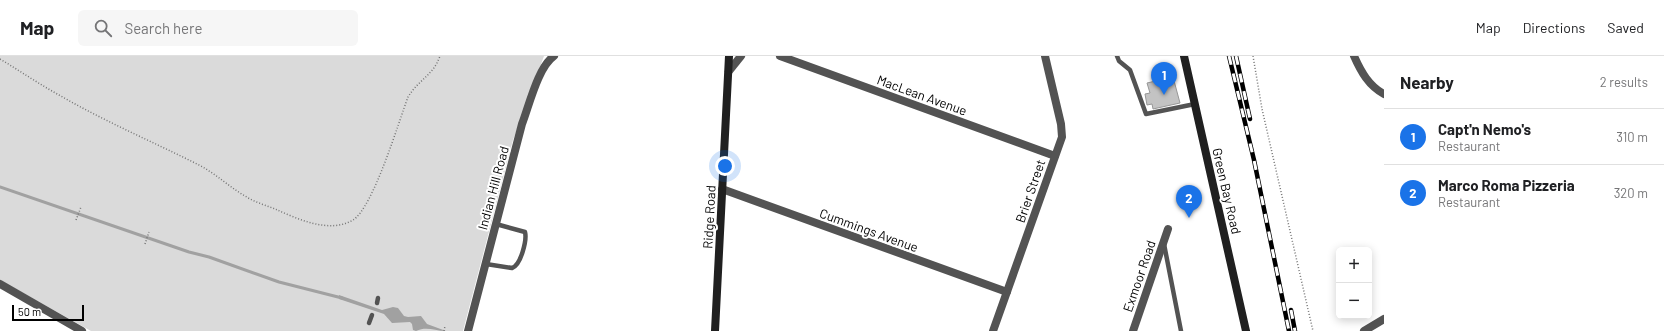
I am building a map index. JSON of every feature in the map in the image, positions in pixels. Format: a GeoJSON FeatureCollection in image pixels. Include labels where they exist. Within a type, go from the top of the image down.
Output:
{"type":"FeatureCollection","features":[{"type":"Feature","properties":{"kind":"main road","name":"Ridge Road"},"geometry":{"type":"LineString","coordinates":[[715,331],[730,56]]}},
{"type":"Feature","properties":{"kind":"main road","name":"Green Bay Road"},"geometry":{"type":"LineString","coordinates":[[1184,56],[1246,331]]}},
{"type":"Feature","properties":{"kind":"street","name":"Indian Hill Road"},"geometry":{"type":"LineString","coordinates":[[468,331],[522,124],[545,65],[554,56]]}},
{"type":"Feature","properties":{"kind":"street"},"geometry":{"type":"LineString","coordinates":[[729,71],[741,56]]}},
{"type":"Feature","properties":{"kind":"street","name":"MacLean Avenue"},"geometry":{"type":"LineString","coordinates":[[780,56],[1055,156]]}},
{"type":"Feature","properties":{"kind":"street","name":"Brier Street"},"geometry":{"type":"LineString","coordinates":[[993,331],[1062,137],[1062,131],[1045,56]]}},
{"type":"Feature","properties":{"kind":"street"},"geometry":{"type":"LineString","coordinates":[[1354,56],[1363,75],[1371,85],[1384,94]]}},
{"type":"Feature","properties":{"kind":"street","name":"Cummings Avenue"},"geometry":{"type":"LineString","coordinates":[[722,189],[1007,292]]}},
{"type":"Feature","properties":{"kind":"street","name":"Exmoor Road"},"geometry":{"type":"LineString","coordinates":[[1132,331],[1168,229]]}},
{"type":"Feature","properties":{"kind":"street"},"geometry":{"type":"LineString","coordinates":[[0,284],[82,331]]}},
{"type":"Feature","properties":{"kind":"street"},"geometry":{"type":"LineString","coordinates":[[1364,331],[1384,319]]}},
{"type":"Feature","properties":{"kind":"lane"},"geometry":{"type":"LineString","coordinates":[[1117,56],[1118,62],[1130,70],[1146,114],[1195,104]]}},
{"type":"Feature","properties":{"kind":"lane"},"geometry":{"type":"LineString","coordinates":[[486,264],[512,268],[519,263],[521,258],[526,232],[496,224]]}},
{"type":"Feature","properties":{"kind":"lane"},"geometry":{"type":"LineString","coordinates":[[1164,241],[1181,331]]}},
{"type":"Feature","properties":{"kind":"lane"},"geometry":{"type":"LineString","coordinates":[[369,324],[372,315]]}},
{"type":"Feature","properties":{"kind":"path"},"geometry":{"type":"LineString","coordinates":[[0,59],[60,95],[152,143],[199,165],[224,180],[245,197],[304,221],[328,226],[347,223],[355,219],[361,210],[380,174],[408,97],[414,87],[435,68],[440,56]]}},
{"type":"Feature","properties":{"kind":"path"},"geometry":{"type":"LineString","coordinates":[[1254,56],[1262,109],[1313,331]]}},
{"type":"Feature","properties":{"kind":"path"},"geometry":{"type":"LineString","coordinates":[[76,220],[81,207]]}},
{"type":"Feature","properties":{"kind":"path"},"geometry":{"type":"LineString","coordinates":[[145,244],[149,232]]}},
{"type":"Feature","properties":{"kind":"path"},"geometry":{"type":"LineString","coordinates":[[444,331],[445,326]]}},
{"type":"Feature","properties":{"kind":"shaded area"},"geometry":{"type":"Polygon","coordinates":[[[0,56],[544,56],[513,140],[463,331],[91,331],[0,280],[0,56]]]}},
{"type":"Feature","properties":{"kind":"shaded area"},"geometry":{"type":"Polygon","coordinates":[[[339,295],[382,310],[393,307],[398,308],[404,316],[421,316],[427,324],[446,331],[427,329],[416,331],[413,330],[410,322],[392,323],[384,314],[339,299],[339,295]]]}},
{"type":"Feature","properties":{"kind":"building"},"geometry":{"type":"Polygon","coordinates":[[[1173,77],[1180,103],[1153,109],[1152,104],[1147,105],[1145,94],[1150,93],[1147,83],[1173,77]]]}},
{"type":"Feature","properties":{"kind":"waterway"},"geometry":{"type":"LineString","coordinates":[[0,187],[279,282],[342,298]]}},
{"type":"Feature","properties":{"kind":"railway"},"geometry":{"type":"LineString","coordinates":[[1229,56],[1254,160],[1289,331]]}},
{"type":"Feature","properties":{"kind":"railway"},"geometry":{"type":"LineString","coordinates":[[1236,56],[1250,119]]}},
{"type":"Feature","properties":{"kind":"railway"},"geometry":{"type":"LineString","coordinates":[[1291,310],[1295,331]]}},
{"type":"Feature","properties":{"kind":"place","name":"Capt'n Nemo's"},"geometry":{"type":"Point","coordinates":[1164,95]}},
{"type":"Feature","properties":{"kind":"place","name":"Marco Roma Pizzeria"},"geometry":{"type":"Point","coordinates":[1189,218]}}]}
